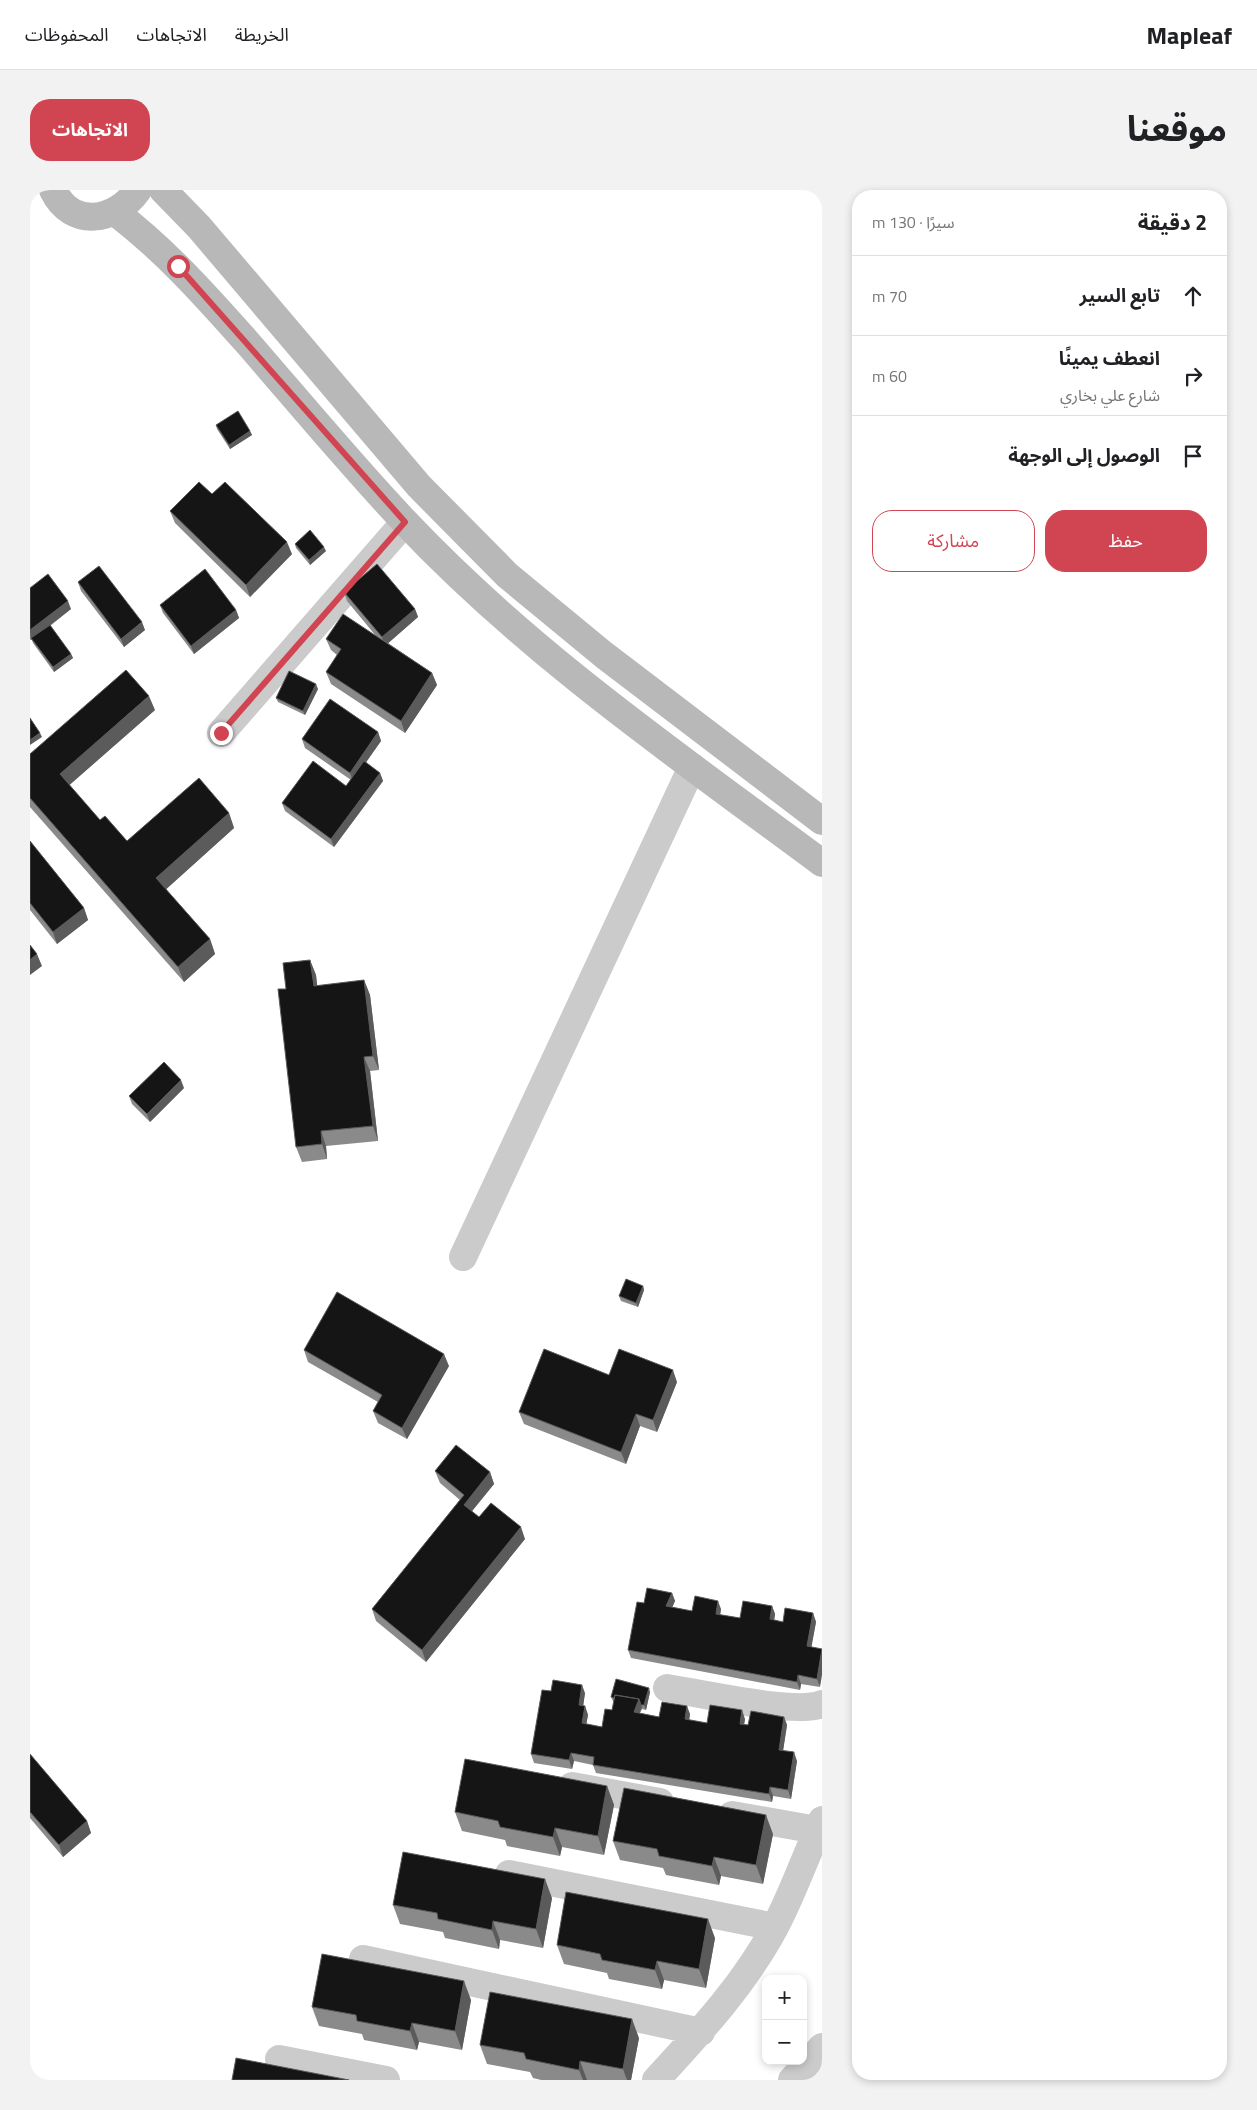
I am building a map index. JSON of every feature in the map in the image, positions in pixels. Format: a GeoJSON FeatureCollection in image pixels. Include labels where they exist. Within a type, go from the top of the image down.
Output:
{"type":"FeatureCollection","features":[{"type":"Feature","properties":{"kind":"main road"},"geometry":{"type":"LineString","coordinates":[[53,190],[64,205],[75,213],[88,216],[102,216],[115,212],[128,203],[138,190]]}},
{"type":"Feature","properties":{"kind":"main road"},"geometry":{"type":"LineString","coordinates":[[163,190],[199,227],[419,486],[507,575],[604,655],[822,821]]}},
{"type":"Feature","properties":{"kind":"main road"},"geometry":{"type":"LineString","coordinates":[[115,212],[158,247],[198,287],[405,522],[458,576],[514,627],[631,723],[822,863]]}},
{"type":"Feature","properties":{"kind":"street"},"geometry":{"type":"LineString","coordinates":[[221,733],[405,522]]}},
{"type":"Feature","properties":{"kind":"street"},"geometry":{"type":"LineString","coordinates":[[463,1257],[692,767]]}},
{"type":"Feature","properties":{"kind":"street"},"geometry":{"type":"LineString","coordinates":[[666,1688],[790,1707],[822,1704]]}},
{"type":"Feature","properties":{"kind":"street"},"geometry":{"type":"LineString","coordinates":[[547,1782],[682,1806]]}},
{"type":"Feature","properties":{"kind":"street"},"geometry":{"type":"LineString","coordinates":[[656,2080],[701,2032],[737,1987],[775,1927],[820,1825],[711,1811]]}},
{"type":"Feature","properties":{"kind":"street"},"geometry":{"type":"LineString","coordinates":[[488,1870],[775,1927]]}},
{"type":"Feature","properties":{"kind":"street"},"geometry":{"type":"LineString","coordinates":[[363,1959],[701,2032]]}},
{"type":"Feature","properties":{"kind":"street"},"geometry":{"type":"LineString","coordinates":[[792,2080],[822,2047]]}},
{"type":"Feature","properties":{"kind":"street"},"geometry":{"type":"LineString","coordinates":[[279,2059],[386,2080]]}},
{"type":"Feature","properties":{"kind":"building"},"geometry":{"type":"Polygon","coordinates":[[[238,411],[250,431],[229,445],[216,425],[238,411]]]}},
{"type":"Feature","properties":{"kind":"building"},"geometry":{"type":"Polygon","coordinates":[[[199,482],[212,494],[225,482],[287,542],[246,585],[170,511],[199,482]]]}},
{"type":"Feature","properties":{"kind":"building"},"geometry":{"type":"Polygon","coordinates":[[[310,530],[324,547],[309,560],[295,544],[310,530]]]}},
{"type":"Feature","properties":{"kind":"building"},"geometry":{"type":"Polygon","coordinates":[[[377,564],[415,609],[382,637],[344,592],[377,564]]]}},
{"type":"Feature","properties":{"kind":"building"},"geometry":{"type":"Polygon","coordinates":[[[99,566],[142,622],[121,639],[78,582],[99,566]]]}},
{"type":"Feature","properties":{"kind":"building"},"geometry":{"type":"Polygon","coordinates":[[[205,569],[236,610],[191,646],[160,605],[205,569]]]}},
{"type":"Feature","properties":{"kind":"building"},"geometry":{"type":"Polygon","coordinates":[[[48,574],[68,601],[30,630],[30,588],[48,574]]]}},
{"type":"Feature","properties":{"kind":"building"},"geometry":{"type":"Polygon","coordinates":[[[343,614],[432,673],[401,721],[326,672],[341,649],[326,639],[343,614]]]}},
{"type":"Feature","properties":{"kind":"building"},"geometry":{"type":"Polygon","coordinates":[[[50,625],[71,654],[53,667],[31,638],[50,625]]]}},
{"type":"Feature","properties":{"kind":"building"},"geometry":{"type":"Polygon","coordinates":[[[126,670],[149,696],[60,774],[100,820],[105,816],[127,841],[199,778],[229,813],[156,878],[210,939],[178,967],[30,798],[30,754],[126,670]]]}},
{"type":"Feature","properties":{"kind":"building"},"geometry":{"type":"Polygon","coordinates":[[[289,671],[316,684],[303,711],[276,698],[289,671]]]}},
{"type":"Feature","properties":{"kind":"building"},"geometry":{"type":"Polygon","coordinates":[[[330,699],[378,732],[350,773],[302,739],[330,699]]]}},
{"type":"Feature","properties":{"kind":"building"},"geometry":{"type":"Polygon","coordinates":[[[30,718],[40,733],[30,740],[30,718]]]}},
{"type":"Feature","properties":{"kind":"building"},"geometry":{"type":"Polygon","coordinates":[[[313,761],[346,786],[364,761],[380,773],[331,839],[282,803],[313,761]]]}},
{"type":"Feature","properties":{"kind":"building"},"geometry":{"type":"Polygon","coordinates":[[[30,841],[84,908],[53,932],[30,903],[30,841]]]}},
{"type":"Feature","properties":{"kind":"building"},"geometry":{"type":"Polygon","coordinates":[[[30,945],[37,954],[30,960],[30,945]]]}},
{"type":"Feature","properties":{"kind":"building"},"geometry":{"type":"Polygon","coordinates":[[[310,960],[314,986],[364,980],[373,1056],[364,1057],[373,1126],[321,1131],[322,1144],[296,1147],[278,989],[286,989],[283,963],[310,960]]]}},
{"type":"Feature","properties":{"kind":"building"},"geometry":{"type":"Polygon","coordinates":[[[164,1062],[181,1080],[147,1114],[129,1096],[164,1062]]]}},
{"type":"Feature","properties":{"kind":"building"},"geometry":{"type":"Polygon","coordinates":[[[626,1279],[643,1286],[636,1303],[619,1296],[626,1279]]]}},
{"type":"Feature","properties":{"kind":"building"},"geometry":{"type":"Polygon","coordinates":[[[337,1292],[444,1354],[402,1428],[373,1411],[382,1395],[304,1350],[337,1292]]]}},
{"type":"Feature","properties":{"kind":"building"},"geometry":{"type":"Polygon","coordinates":[[[544,1349],[609,1375],[619,1349],[673,1370],[653,1420],[636,1414],[621,1452],[519,1412],[544,1349]]]}},
{"type":"Feature","properties":{"kind":"building"},"geometry":{"type":"Polygon","coordinates":[[[456,1445],[490,1472],[464,1505],[479,1517],[491,1503],[521,1527],[422,1650],[372,1609],[464,1495],[435,1471],[456,1445]]]}},
{"type":"Feature","properties":{"kind":"building"},"geometry":{"type":"Polygon","coordinates":[[[647,1588],[672,1593],[666,1606],[692,1611],[695,1596],[718,1601],[716,1614],[740,1618],[743,1601],[772,1606],[770,1619],[783,1622],[785,1608],[813,1613],[807,1646],[822,1649],[817,1679],[798,1675],[797,1682],[628,1650],[637,1602],[644,1603],[647,1588]]]}},
{"type":"Feature","properties":{"kind":"building"},"geometry":{"type":"Polygon","coordinates":[[[616,1679],[649,1688],[644,1705],[641,1705],[639,1699],[615,1695],[614,1698],[611,1697],[616,1679]]]}},
{"type":"Feature","properties":{"kind":"building"},"geometry":{"type":"Polygon","coordinates":[[[553,1680],[582,1685],[579,1705],[585,1706],[582,1723],[602,1727],[605,1709],[612,1710],[615,1695],[639,1699],[634,1712],[659,1717],[662,1702],[687,1706],[685,1719],[707,1723],[710,1705],[742,1710],[740,1724],[748,1725],[751,1711],[784,1717],[779,1750],[794,1752],[788,1790],[770,1787],[769,1794],[593,1765],[594,1757],[571,1753],[569,1760],[531,1754],[542,1690],[551,1691],[553,1680]]]}},
{"type":"Feature","properties":{"kind":"building"},"geometry":{"type":"Polygon","coordinates":[[[30,1754],[87,1821],[59,1845],[30,1812],[30,1754]]]}},
{"type":"Feature","properties":{"kind":"building"},"geometry":{"type":"Polygon","coordinates":[[[465,1759],[607,1786],[598,1836],[555,1828],[553,1837],[500,1827],[498,1821],[455,1812],[465,1759]]]}},
{"type":"Feature","properties":{"kind":"building"},"geometry":{"type":"Polygon","coordinates":[[[624,1788],[766,1815],[756,1865],[714,1857],[712,1866],[659,1856],[657,1849],[613,1841],[624,1788]]]}},
{"type":"Feature","properties":{"kind":"building"},"geometry":{"type":"Polygon","coordinates":[[[403,1852],[545,1879],[536,1929],[493,1921],[492,1930],[438,1919],[437,1913],[393,1905],[403,1852]]]}},
{"type":"Feature","properties":{"kind":"building"},"geometry":{"type":"Polygon","coordinates":[[[566,1892],[708,1919],[699,1969],[657,1961],[655,1970],[602,1960],[600,1954],[557,1945],[566,1892]]]}},
{"type":"Feature","properties":{"kind":"building"},"geometry":{"type":"Polygon","coordinates":[[[322,1954],[464,1981],[455,2031],[412,2023],[410,2031],[357,2021],[356,2015],[312,2007],[322,1954]]]}},
{"type":"Feature","properties":{"kind":"building"},"geometry":{"type":"Polygon","coordinates":[[[490,1992],[632,2019],[623,2069],[580,2061],[579,2070],[526,2059],[524,2053],[480,2045],[490,1992]]]}},
{"type":"Feature","properties":{"kind":"building"},"geometry":{"type":"Polygon","coordinates":[[[236,2058],[349,2080],[232,2080],[236,2058]]]}},
{"type":"Feature","properties":{"kind":"route"},"geometry":{"type":"LineString","coordinates":[[178,266],[405,522],[221,733]]}}]}
